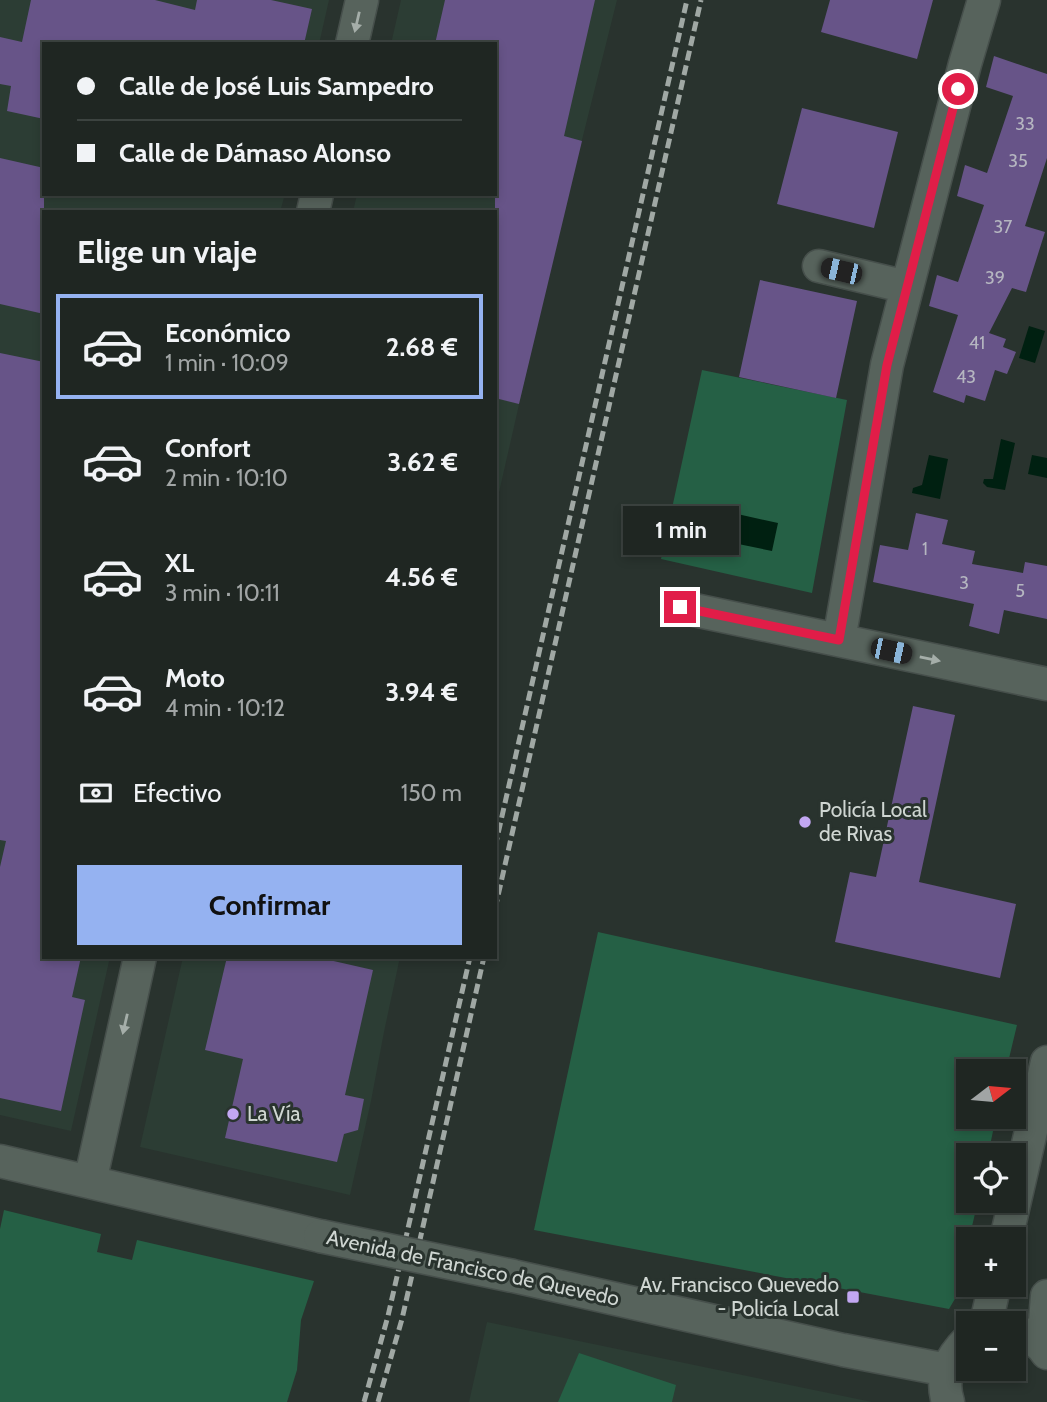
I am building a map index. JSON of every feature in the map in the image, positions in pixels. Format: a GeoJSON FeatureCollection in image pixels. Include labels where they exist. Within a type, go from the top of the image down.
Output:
{"type":"FeatureCollection","features":[{"type":"Feature","properties":{"kind":"street"},"geometry":{"type":"LineString","coordinates":[[352,42],[362,0]]}},
{"type":"Feature","properties":{"kind":"street"},"geometry":{"type":"LineString","coordinates":[[839,640],[887,365],[984,0]]}},
{"type":"Feature","properties":{"kind":"street"},"geometry":{"type":"LineString","coordinates":[[819,266],[907,287]]}},
{"type":"Feature","properties":{"kind":"street"},"geometry":{"type":"LineString","coordinates":[[680,607],[1047,684]]}},
{"type":"Feature","properties":{"kind":"street"},"geometry":{"type":"LineString","coordinates":[[90,1182],[141,959]]}},
{"type":"Feature","properties":{"kind":"street"},"geometry":{"type":"LineString","coordinates":[[1009,1227],[1047,1062]]}},
{"type":"Feature","properties":{"kind":"street","name":"Avenida de Francisco de Quevedo"},"geometry":{"type":"LineString","coordinates":[[0,1161],[320,1236],[843,1350],[947,1370]]}},
{"type":"Feature","properties":{"kind":"street"},"geometry":{"type":"LineString","coordinates":[[1045,1350],[1047,1296]]}},
{"type":"Feature","properties":{"kind":"street"},"geometry":{"type":"LineString","coordinates":[[1026,1335],[1045,1350]]}},
{"type":"Feature","properties":{"kind":"street"},"geometry":{"type":"LineString","coordinates":[[948,1402],[945,1383],[947,1370],[956,1352]]}},
{"type":"Feature","properties":{"kind":"shaded area"},"geometry":{"type":"Polygon","coordinates":[[[0,0],[329,0],[319,42],[42,42],[42,196],[284,196],[281,210],[42,210],[42,959],[110,959],[71,1131],[0,1115],[0,0]]]}},
{"type":"Feature","properties":{"kind":"shaded area"},"geometry":{"type":"Polygon","coordinates":[[[401,0],[617,0],[551,264],[497,501],[497,210],[353,210],[357,196],[497,196],[497,42],[391,42],[401,0]]]}},
{"type":"Feature","properties":{"kind":"shaded area"},"geometry":{"type":"Polygon","coordinates":[[[1029,326],[1045,331],[1035,363],[1019,358],[1029,326]]]}},
{"type":"Feature","properties":{"kind":"shaded area"},"geometry":{"type":"Polygon","coordinates":[[[702,370],[847,400],[812,593],[661,559],[702,370]]]}},
{"type":"Feature","properties":{"kind":"shaded area"},"geometry":{"type":"Polygon","coordinates":[[[1001,439],[1015,443],[1005,490],[987,487],[983,483],[984,479],[993,479],[1001,439]]]}},
{"type":"Feature","properties":{"kind":"shaded area"},"geometry":{"type":"Polygon","coordinates":[[[929,455],[948,459],[940,499],[912,493],[913,488],[922,485],[929,455]]]}},
{"type":"Feature","properties":{"kind":"shaded area"},"geometry":{"type":"Polygon","coordinates":[[[1032,455],[1047,458],[1047,478],[1028,474],[1032,455]]]}},
{"type":"Feature","properties":{"kind":"shaded area"},"geometry":{"type":"Polygon","coordinates":[[[715,509],[778,523],[772,551],[709,538],[715,509]]]}},
{"type":"Feature","properties":{"kind":"shaded area"},"geometry":{"type":"Polygon","coordinates":[[[598,932],[1017,1025],[1009,1059],[956,1059],[956,1129],[993,1129],[991,1143],[956,1143],[956,1213],[975,1213],[972,1227],[956,1227],[956,1297],[949,1309],[534,1230],[598,932]]]}},
{"type":"Feature","properties":{"kind":"shaded area"},"geometry":{"type":"Polygon","coordinates":[[[183,959],[400,959],[350,1195],[140,1147],[183,959]]]}},
{"type":"Feature","properties":{"kind":"shaded area"},"geometry":{"type":"Polygon","coordinates":[[[4,1210],[101,1234],[97,1252],[132,1260],[137,1240],[314,1281],[301,1320],[297,1370],[287,1402],[0,1402],[0,1229],[4,1210]]]}},
{"type":"Feature","properties":{"kind":"shaded area"},"geometry":{"type":"Polygon","coordinates":[[[487,1322],[872,1402],[469,1402],[487,1322]]]}},
{"type":"Feature","properties":{"kind":"shaded area"},"geometry":{"type":"Polygon","coordinates":[[[579,1353],[676,1385],[672,1402],[558,1402],[579,1353]]]}},
{"type":"Feature","properties":{"kind":"building"},"geometry":{"type":"Polygon","coordinates":[[[31,0],[155,0],[195,10],[197,0],[271,0],[312,9],[304,42],[42,42],[42,119],[7,111],[11,86],[0,84],[0,37],[22,42],[31,0]]]}},
{"type":"Feature","properties":{"kind":"building"},"geometry":{"type":"Polygon","coordinates":[[[445,0],[595,0],[564,136],[582,141],[519,404],[497,398],[497,42],[435,42],[445,0]]]}},
{"type":"Feature","properties":{"kind":"building"},"geometry":{"type":"Polygon","coordinates":[[[830,0],[933,0],[917,59],[821,32],[830,0]]]}},
{"type":"Feature","properties":{"kind":"building"},"geometry":{"type":"Polygon","coordinates":[[[994,56],[1047,74],[1047,158],[1025,226],[1045,232],[1026,292],[1012,288],[989,333],[1006,339],[1003,347],[1016,352],[1007,374],[995,370],[985,401],[966,395],[964,403],[933,392],[958,315],[929,306],[937,275],[958,282],[984,205],[957,196],[965,165],[987,173],[1013,96],[986,87],[994,56]]]}},
{"type":"Feature","properties":{"kind":"building"},"geometry":{"type":"Polygon","coordinates":[[[802,108],[898,132],[874,228],[777,204],[802,108]]]}},
{"type":"Feature","properties":{"kind":"building"},"geometry":{"type":"Polygon","coordinates":[[[0,158],[42,168],[44,210],[42,314],[0,304],[0,158]]]}},
{"type":"Feature","properties":{"kind":"building"},"geometry":{"type":"Polygon","coordinates":[[[760,280],[857,301],[836,398],[739,377],[760,280]]]}},
{"type":"Feature","properties":{"kind":"building"},"geometry":{"type":"Polygon","coordinates":[[[0,353],[42,362],[42,959],[81,959],[72,997],[85,1000],[61,1111],[0,1098],[0,867],[6,841],[0,840],[0,353]]]}},
{"type":"Feature","properties":{"kind":"building"},"geometry":{"type":"Polygon","coordinates":[[[916,513],[948,520],[942,544],[975,551],[972,564],[1023,573],[1025,562],[1047,566],[1047,619],[1004,610],[999,634],[969,626],[974,604],[873,582],[880,545],[908,550],[916,513]]]}},
{"type":"Feature","properties":{"kind":"building"},"geometry":{"type":"Polygon","coordinates":[[[913,706],[955,715],[919,882],[1016,904],[1000,978],[835,942],[850,872],[876,877],[913,706]]]}},
{"type":"Feature","properties":{"kind":"building"},"geometry":{"type":"Polygon","coordinates":[[[227,959],[325,959],[373,970],[345,1095],[364,1099],[358,1130],[344,1134],[337,1162],[225,1138],[243,1059],[205,1050],[227,959]]]}},
{"type":"Feature","properties":{"kind":"railway"},"geometry":{"type":"LineString","coordinates":[[497,838],[687,0]]}},
{"type":"Feature","properties":{"kind":"railway"},"geometry":{"type":"LineString","coordinates":[[497,900],[701,0]]}},
{"type":"Feature","properties":{"kind":"railway"},"geometry":{"type":"LineString","coordinates":[[364,1402],[388,1316],[470,959]]}},
{"type":"Feature","properties":{"kind":"railway"},"geometry":{"type":"LineString","coordinates":[[378,1402],[402,1319],[484,959]]}},
{"type":"Feature","properties":{"kind":"place","name":"Policía Local de Rivas"},"geometry":{"type":"Point","coordinates":[805,822]}},
{"type":"Feature","properties":{"kind":"place","name":"La Vía"},"geometry":{"type":"Point","coordinates":[233,1114]}},
{"type":"Feature","properties":{"kind":"place","name":"Av. Francisco Quevedo - Policía Local"},"geometry":{"type":"Point","coordinates":[853,1297]}},
{"type":"Feature","properties":{"kind":"route"},"geometry":{"type":"LineString","coordinates":[[680,607],[839,640],[887,365],[958,89]]}}]}
